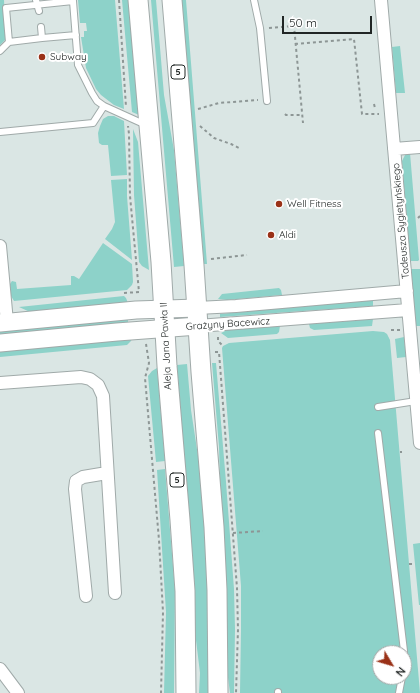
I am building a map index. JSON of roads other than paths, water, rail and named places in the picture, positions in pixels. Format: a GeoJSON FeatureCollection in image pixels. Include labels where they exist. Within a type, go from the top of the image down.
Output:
{"type":"FeatureCollection","features":[{"type":"Feature","properties":{"kind":"main road","name":"Aleja Jana Pawła II"},"geometry":{"type":"LineString","coordinates":[[138,0],[140,127],[164,308],[185,591],[186,693]]}},
{"type":"Feature","properties":{"kind":"main road","name":"5"},"geometry":{"type":"LineString","coordinates":[[172,0],[214,527],[218,590],[218,693]]}},
{"type":"Feature","properties":{"kind":"street","name":"Tadeusza Sygietyńskiego"},"geometry":{"type":"LineString","coordinates":[[381,0],[420,443]]}},
{"type":"Feature","properties":{"kind":"street"},"geometry":{"type":"LineString","coordinates":[[394,149],[420,147]]}},
{"type":"Feature","properties":{"kind":"street"},"geometry":{"type":"LineString","coordinates":[[0,246],[4,322]]}},
{"type":"Feature","properties":{"kind":"street","name":"Grażyny Bacewicz"},"geometry":{"type":"LineString","coordinates":[[0,343],[165,328],[222,307],[407,290]]}},
{"type":"Feature","properties":{"kind":"street","name":"Grażyny Bacewicz"},"geometry":{"type":"LineString","coordinates":[[4,322],[164,308],[197,317],[408,310]]}},
{"type":"Feature","properties":{"kind":"street"},"geometry":{"type":"LineString","coordinates":[[0,383],[81,377],[90,379],[98,385],[103,396],[115,593]]}},
{"type":"Feature","properties":{"kind":"street"},"geometry":{"type":"LineString","coordinates":[[86,596],[75,489],[76,481],[83,477],[107,473]]}},
{"type":"Feature","properties":{"kind":"street"},"geometry":{"type":"LineString","coordinates":[[0,669],[18,693]]}},
{"type":"Feature","properties":{"kind":"lane"},"geometry":{"type":"LineString","coordinates":[[254,0],[260,28],[267,100]]}},
{"type":"Feature","properties":{"kind":"lane"},"geometry":{"type":"LineString","coordinates":[[10,42],[6,8],[74,1],[78,65],[97,101],[140,127]]}},
{"type":"Feature","properties":{"kind":"lane"},"geometry":{"type":"LineString","coordinates":[[40,27],[42,38]]}},
{"type":"Feature","properties":{"kind":"lane"},"geometry":{"type":"LineString","coordinates":[[0,51],[10,42],[76,35]]}},
{"type":"Feature","properties":{"kind":"lane"},"geometry":{"type":"LineString","coordinates":[[0,132],[93,123],[104,106]]}},
{"type":"Feature","properties":{"kind":"lane"},"geometry":{"type":"LineString","coordinates":[[378,407],[416,401]]}},
{"type":"Feature","properties":{"kind":"lane"},"geometry":{"type":"LineString","coordinates":[[378,432],[403,645]]}},
{"type":"Feature","properties":{"kind":"place","name":"Subway"},"geometry":{"type":"Point","coordinates":[42,57]}},
{"type":"Feature","properties":{"kind":"place","name":"Well Fitness"},"geometry":{"type":"Point","coordinates":[279,204]}},
{"type":"Feature","properties":{"kind":"place","name":"Aldi"},"geometry":{"type":"Point","coordinates":[271,235]}}]}
